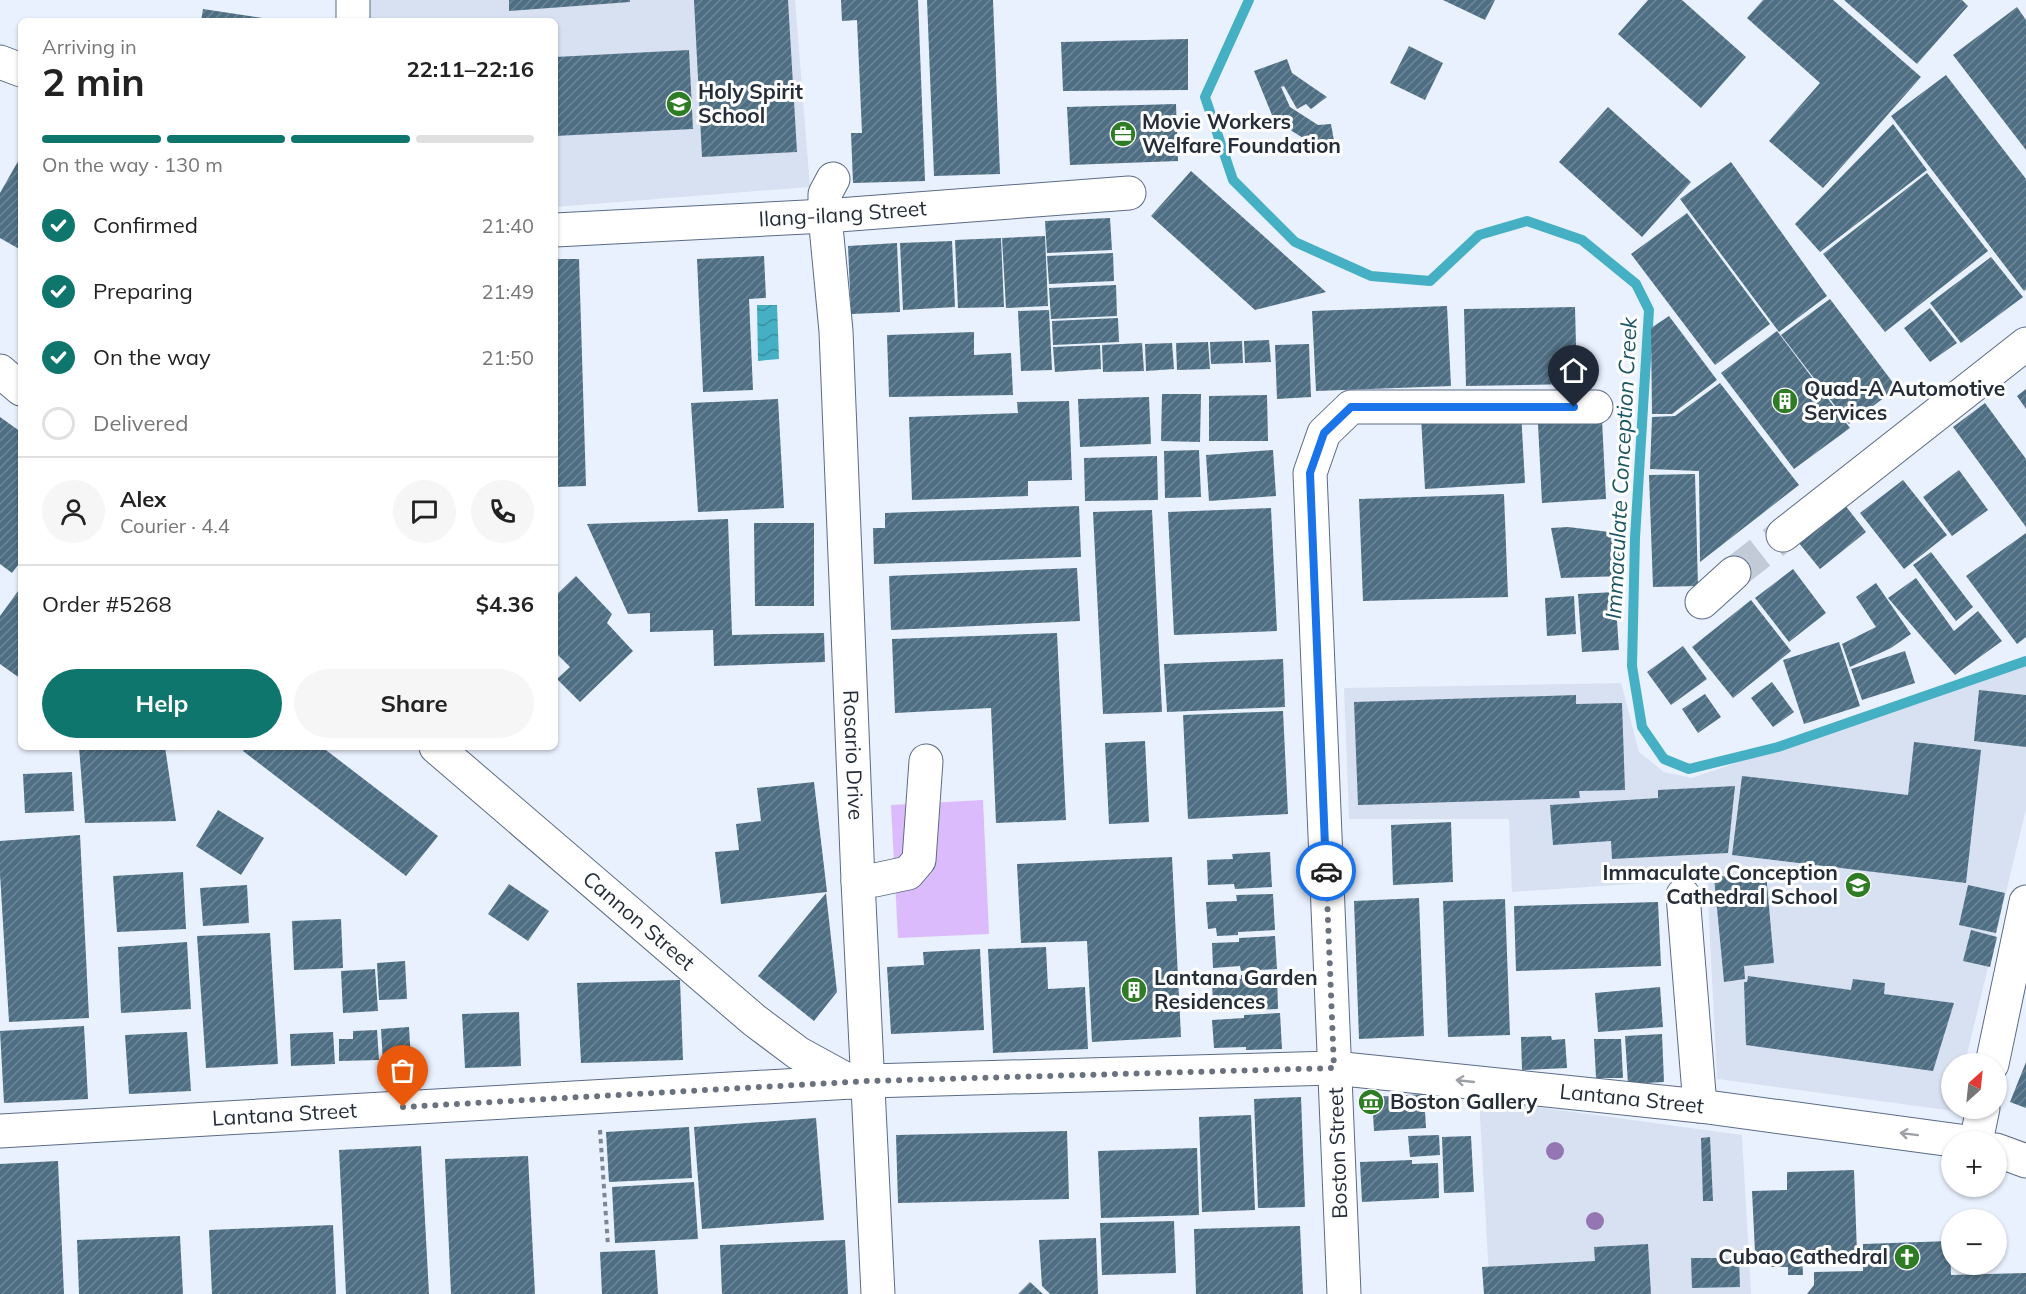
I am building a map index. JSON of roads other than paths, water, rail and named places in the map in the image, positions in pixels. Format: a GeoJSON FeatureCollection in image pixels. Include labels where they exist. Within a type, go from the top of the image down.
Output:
{"type":"FeatureCollection","features":[{"type":"Feature","properties":{"kind":"street"},"geometry":{"type":"LineString","coordinates":[[353,0],[353,18]]}},
{"type":"Feature","properties":{"kind":"street"},"geometry":{"type":"LineString","coordinates":[[0,62],[18,69]]}},
{"type":"Feature","properties":{"kind":"street","name":"Ilang-ilang Street"},"geometry":{"type":"LineString","coordinates":[[558,230],[824,192],[1129,193]]}},
{"type":"Feature","properties":{"kind":"street","name":"Rosario Drive"},"geometry":{"type":"LineString","coordinates":[[824,192],[845,331],[853,571],[860,1082],[878,1294]]}},
{"type":"Feature","properties":{"kind":"street"},"geometry":{"type":"LineString","coordinates":[[1783,535],[2026,344]]}},
{"type":"Feature","properties":{"kind":"street"},"geometry":{"type":"LineString","coordinates":[[0,371],[18,386]]}},
{"type":"Feature","properties":{"kind":"street","name":"Boston Street"},"geometry":{"type":"LineString","coordinates":[[1344,1294],[1310,473],[1324,433],[1351,407],[1596,407]]}},
{"type":"Feature","properties":{"kind":"street"},"geometry":{"type":"LineString","coordinates":[[1702,602],[1734,573]]}},
{"type":"Feature","properties":{"kind":"street","name":"Cannon Street"},"geometry":{"type":"LineString","coordinates":[[439,750],[754,1020],[798,1053],[860,1082]]}},
{"type":"Feature","properties":{"kind":"street"},"geometry":{"type":"LineString","coordinates":[[858,881],[908,873],[919,860],[926,761]]}},
{"type":"Feature","properties":{"kind":"street"},"geometry":{"type":"LineString","coordinates":[[1683,895],[1700,1106]]}},
{"type":"Feature","properties":{"kind":"street"},"geometry":{"type":"LineString","coordinates":[[1994,1053],[2026,902]]}},
{"type":"Feature","properties":{"kind":"street","name":"Lantana Street"},"geometry":{"type":"LineString","coordinates":[[0,1131],[860,1082],[1334,1068],[1700,1106],[1941,1138]]}},
{"type":"Feature","properties":{"kind":"street"},"geometry":{"type":"LineString","coordinates":[[2007,1154],[2026,1161]]}},
{"type":"Feature","properties":{"kind":"water"},"geometry":{"type":"Polygon","coordinates":[[[757,305],[777,305],[779,359],[758,361],[757,305]]]}},
{"type":"Feature","properties":{"kind":"waterway","name":"Immaculate Conception Creek"},"geometry":{"type":"LineString","coordinates":[[1249,0],[1205,97],[1233,180],[1295,242],[1371,276],[1430,281],[1479,235],[1527,221],[1582,240],[1636,284],[1649,310],[1635,538],[1632,666],[1642,727],[1664,759],[1689,769],[1778,747],[2026,661]]}},
{"type":"Feature","properties":{"kind":"tunnel"},"geometry":{"type":"LineString","coordinates":[[1734,573],[1783,535]]}},
{"type":"Feature","properties":{"kind":"place","name":"Holy Spirit School"},"geometry":{"type":"Point","coordinates":[679,104]}},
{"type":"Feature","properties":{"kind":"place","name":"Movie Workers Welfare Foundation"},"geometry":{"type":"Point","coordinates":[1123,134]}},
{"type":"Feature","properties":{"kind":"place","name":"Quad-A Automotive Services"},"geometry":{"type":"Point","coordinates":[1785,401]}},
{"type":"Feature","properties":{"kind":"place","name":"Immaculate Conception Cathedral School"},"geometry":{"type":"Point","coordinates":[1858,885]}},
{"type":"Feature","properties":{"kind":"place","name":"Lantana Garden Residences"},"geometry":{"type":"Point","coordinates":[1134,990]}},
{"type":"Feature","properties":{"kind":"place","name":"Boston Gallery"},"geometry":{"type":"Point","coordinates":[1371,1102]}},
{"type":"Feature","properties":{"kind":"place","name":"Cubao Cathedral"},"geometry":{"type":"Point","coordinates":[1907,1257]}}]}
